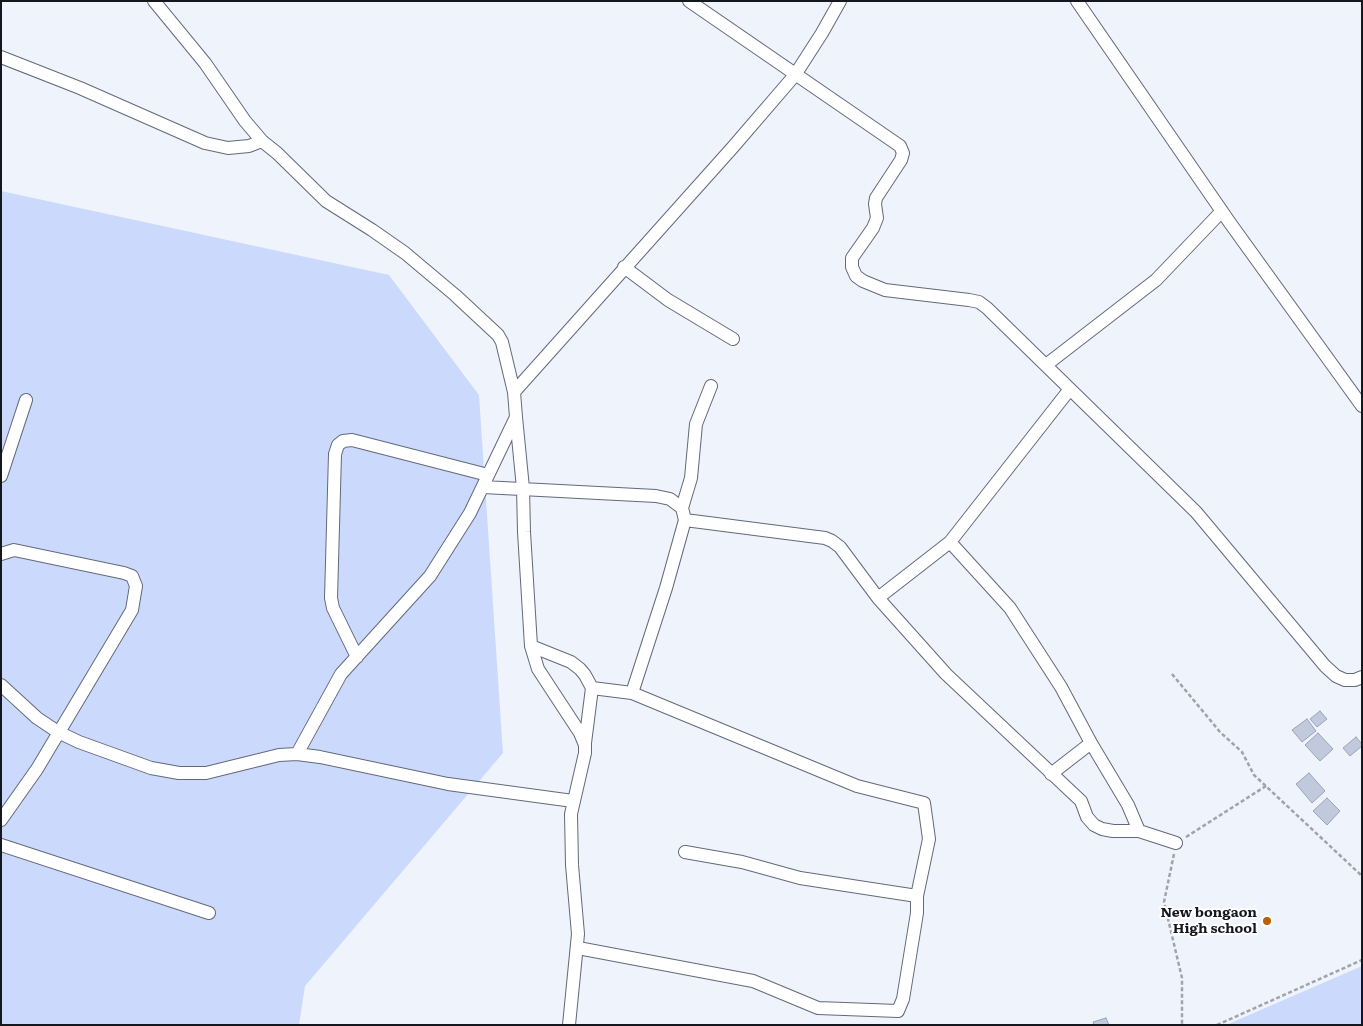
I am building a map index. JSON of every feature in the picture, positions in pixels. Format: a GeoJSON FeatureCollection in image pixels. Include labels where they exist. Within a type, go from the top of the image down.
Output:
{"type":"FeatureCollection","features":[{"type":"Feature","properties":{"kind":"street"},"geometry":{"type":"LineString","coordinates":[[154,1],[205,63],[245,121],[262,141],[277,153],[326,201],[405,253],[455,295],[498,335],[502,342],[514,392],[523,488],[531,646],[538,670],[580,733],[585,745]]}},
{"type":"Feature","properties":{"kind":"street"},"geometry":{"type":"LineString","coordinates":[[689,1],[900,146],[903,153],[901,160],[876,198],[877,218],[873,228],[852,258],[852,267],[856,276],[885,290],[979,302],[988,308],[1196,512],[1325,666],[1336,676],[1345,680],[1355,680],[1362,677]]}},
{"type":"Feature","properties":{"kind":"street"},"geometry":{"type":"LineString","coordinates":[[514,392],[796,75],[840,1]]}},
{"type":"Feature","properties":{"kind":"street"},"geometry":{"type":"LineString","coordinates":[[1077,1],[1222,211],[1362,406]]}},
{"type":"Feature","properties":{"kind":"street"},"geometry":{"type":"LineString","coordinates":[[1,57],[89,92],[205,143],[228,148],[249,146],[262,141]]}},
{"type":"Feature","properties":{"kind":"street"},"geometry":{"type":"LineString","coordinates":[[1046,366],[1156,280],[1222,211]]}},
{"type":"Feature","properties":{"kind":"street"},"geometry":{"type":"LineString","coordinates":[[624,267],[668,300],[733,339]]}},
{"type":"Feature","properties":{"kind":"street"},"geometry":{"type":"LineString","coordinates":[[632,693],[666,588],[691,478],[696,424],[711,386]]}},
{"type":"Feature","properties":{"kind":"street"},"geometry":{"type":"LineString","coordinates":[[878,598],[950,542],[1070,389]]}},
{"type":"Feature","properties":{"kind":"street"},"geometry":{"type":"LineString","coordinates":[[1,476],[26,400]]}},
{"type":"Feature","properties":{"kind":"street"},"geometry":{"type":"LineString","coordinates":[[297,754],[341,674],[430,576],[470,513],[516,417]]}},
{"type":"Feature","properties":{"kind":"street"},"geometry":{"type":"LineString","coordinates":[[357,657],[333,608],[331,598],[335,454],[338,445],[343,441],[362,442],[488,475]]}},
{"type":"Feature","properties":{"kind":"street"},"geometry":{"type":"LineString","coordinates":[[482,487],[656,496],[670,500],[683,514],[824,538],[832,541],[840,547],[878,598],[946,674],[1082,801],[1087,818],[1094,825],[1113,831],[1139,831],[1176,843]]}},
{"type":"Feature","properties":{"kind":"street"},"geometry":{"type":"LineString","coordinates":[[950,542],[1010,608],[1061,687],[1091,743],[1128,805],[1139,831]]}},
{"type":"Feature","properties":{"kind":"street"},"geometry":{"type":"LineString","coordinates":[[1,554],[14,550],[124,573],[132,576],[136,586],[132,610],[37,769],[1,820]]}},
{"type":"Feature","properties":{"kind":"street"},"geometry":{"type":"LineString","coordinates":[[531,646],[571,662],[580,669],[592,688],[585,753],[571,814],[572,865],[578,948],[569,1025]]}},
{"type":"Feature","properties":{"kind":"street"},"geometry":{"type":"LineString","coordinates":[[1,685],[37,718],[58,732],[152,768],[206,773],[279,755],[297,754],[320,757],[448,784],[573,802]]}},
{"type":"Feature","properties":{"kind":"street"},"geometry":{"type":"LineString","coordinates":[[578,948],[753,981],[818,1008],[898,1011],[903,999],[917,913],[917,896],[929,839],[924,804],[857,786],[632,693],[592,688]]}},
{"type":"Feature","properties":{"kind":"street"},"geometry":{"type":"LineString","coordinates":[[1051,774],[1091,743]]}},
{"type":"Feature","properties":{"kind":"street"},"geometry":{"type":"LineString","coordinates":[[1,845],[209,913]]}},
{"type":"Feature","properties":{"kind":"street"},"geometry":{"type":"LineString","coordinates":[[686,852],[742,862],[800,878],[917,896]]}},
{"type":"Feature","properties":{"kind":"path"},"geometry":{"type":"LineString","coordinates":[[1172,674],[1220,732],[1242,752],[1254,775],[1362,876]]}},
{"type":"Feature","properties":{"kind":"path"},"geometry":{"type":"LineString","coordinates":[[1182,1025],[1182,978],[1164,902],[1176,843],[1266,786]]}},
{"type":"Feature","properties":{"kind":"path"},"geometry":{"type":"LineString","coordinates":[[1217,1025],[1362,960]]}},
{"type":"Feature","properties":{"kind":"shaded area"},"geometry":{"type":"Polygon","coordinates":[[[1,191],[389,275],[479,395],[503,753],[305,986],[299,1025],[1,1025],[1,191]]]}},
{"type":"Feature","properties":{"kind":"shaded area"},"geometry":{"type":"Polygon","coordinates":[[[1362,966],[1362,1025],[1226,1025],[1362,966]]]}},
{"type":"Feature","properties":{"kind":"building"},"geometry":{"type":"Polygon","coordinates":[[[1320,711],[1327,719],[1317,727],[1310,719],[1320,711]]]}},
{"type":"Feature","properties":{"kind":"building"},"geometry":{"type":"Polygon","coordinates":[[[1307,719],[1316,731],[1302,742],[1292,730],[1307,719]]]}},
{"type":"Feature","properties":{"kind":"building"},"geometry":{"type":"Polygon","coordinates":[[[1318,733],[1333,749],[1320,761],[1305,745],[1318,733]]]}},
{"type":"Feature","properties":{"kind":"building"},"geometry":{"type":"Polygon","coordinates":[[[1356,737],[1362,746],[1350,756],[1343,748],[1356,737]]]}},
{"type":"Feature","properties":{"kind":"building"},"geometry":{"type":"Polygon","coordinates":[[[1309,773],[1325,791],[1312,803],[1296,784],[1309,773]]]}},
{"type":"Feature","properties":{"kind":"building"},"geometry":{"type":"Polygon","coordinates":[[[1327,798],[1340,811],[1327,825],[1313,811],[1327,798]]]}},
{"type":"Feature","properties":{"kind":"building"},"geometry":{"type":"Polygon","coordinates":[[[1106,1018],[1109,1025],[1094,1025],[1093,1022],[1106,1018]]]}},
{"type":"Feature","properties":{"kind":"place","name":"New bongaon High school"},"geometry":{"type":"Point","coordinates":[1267,921]}}]}
